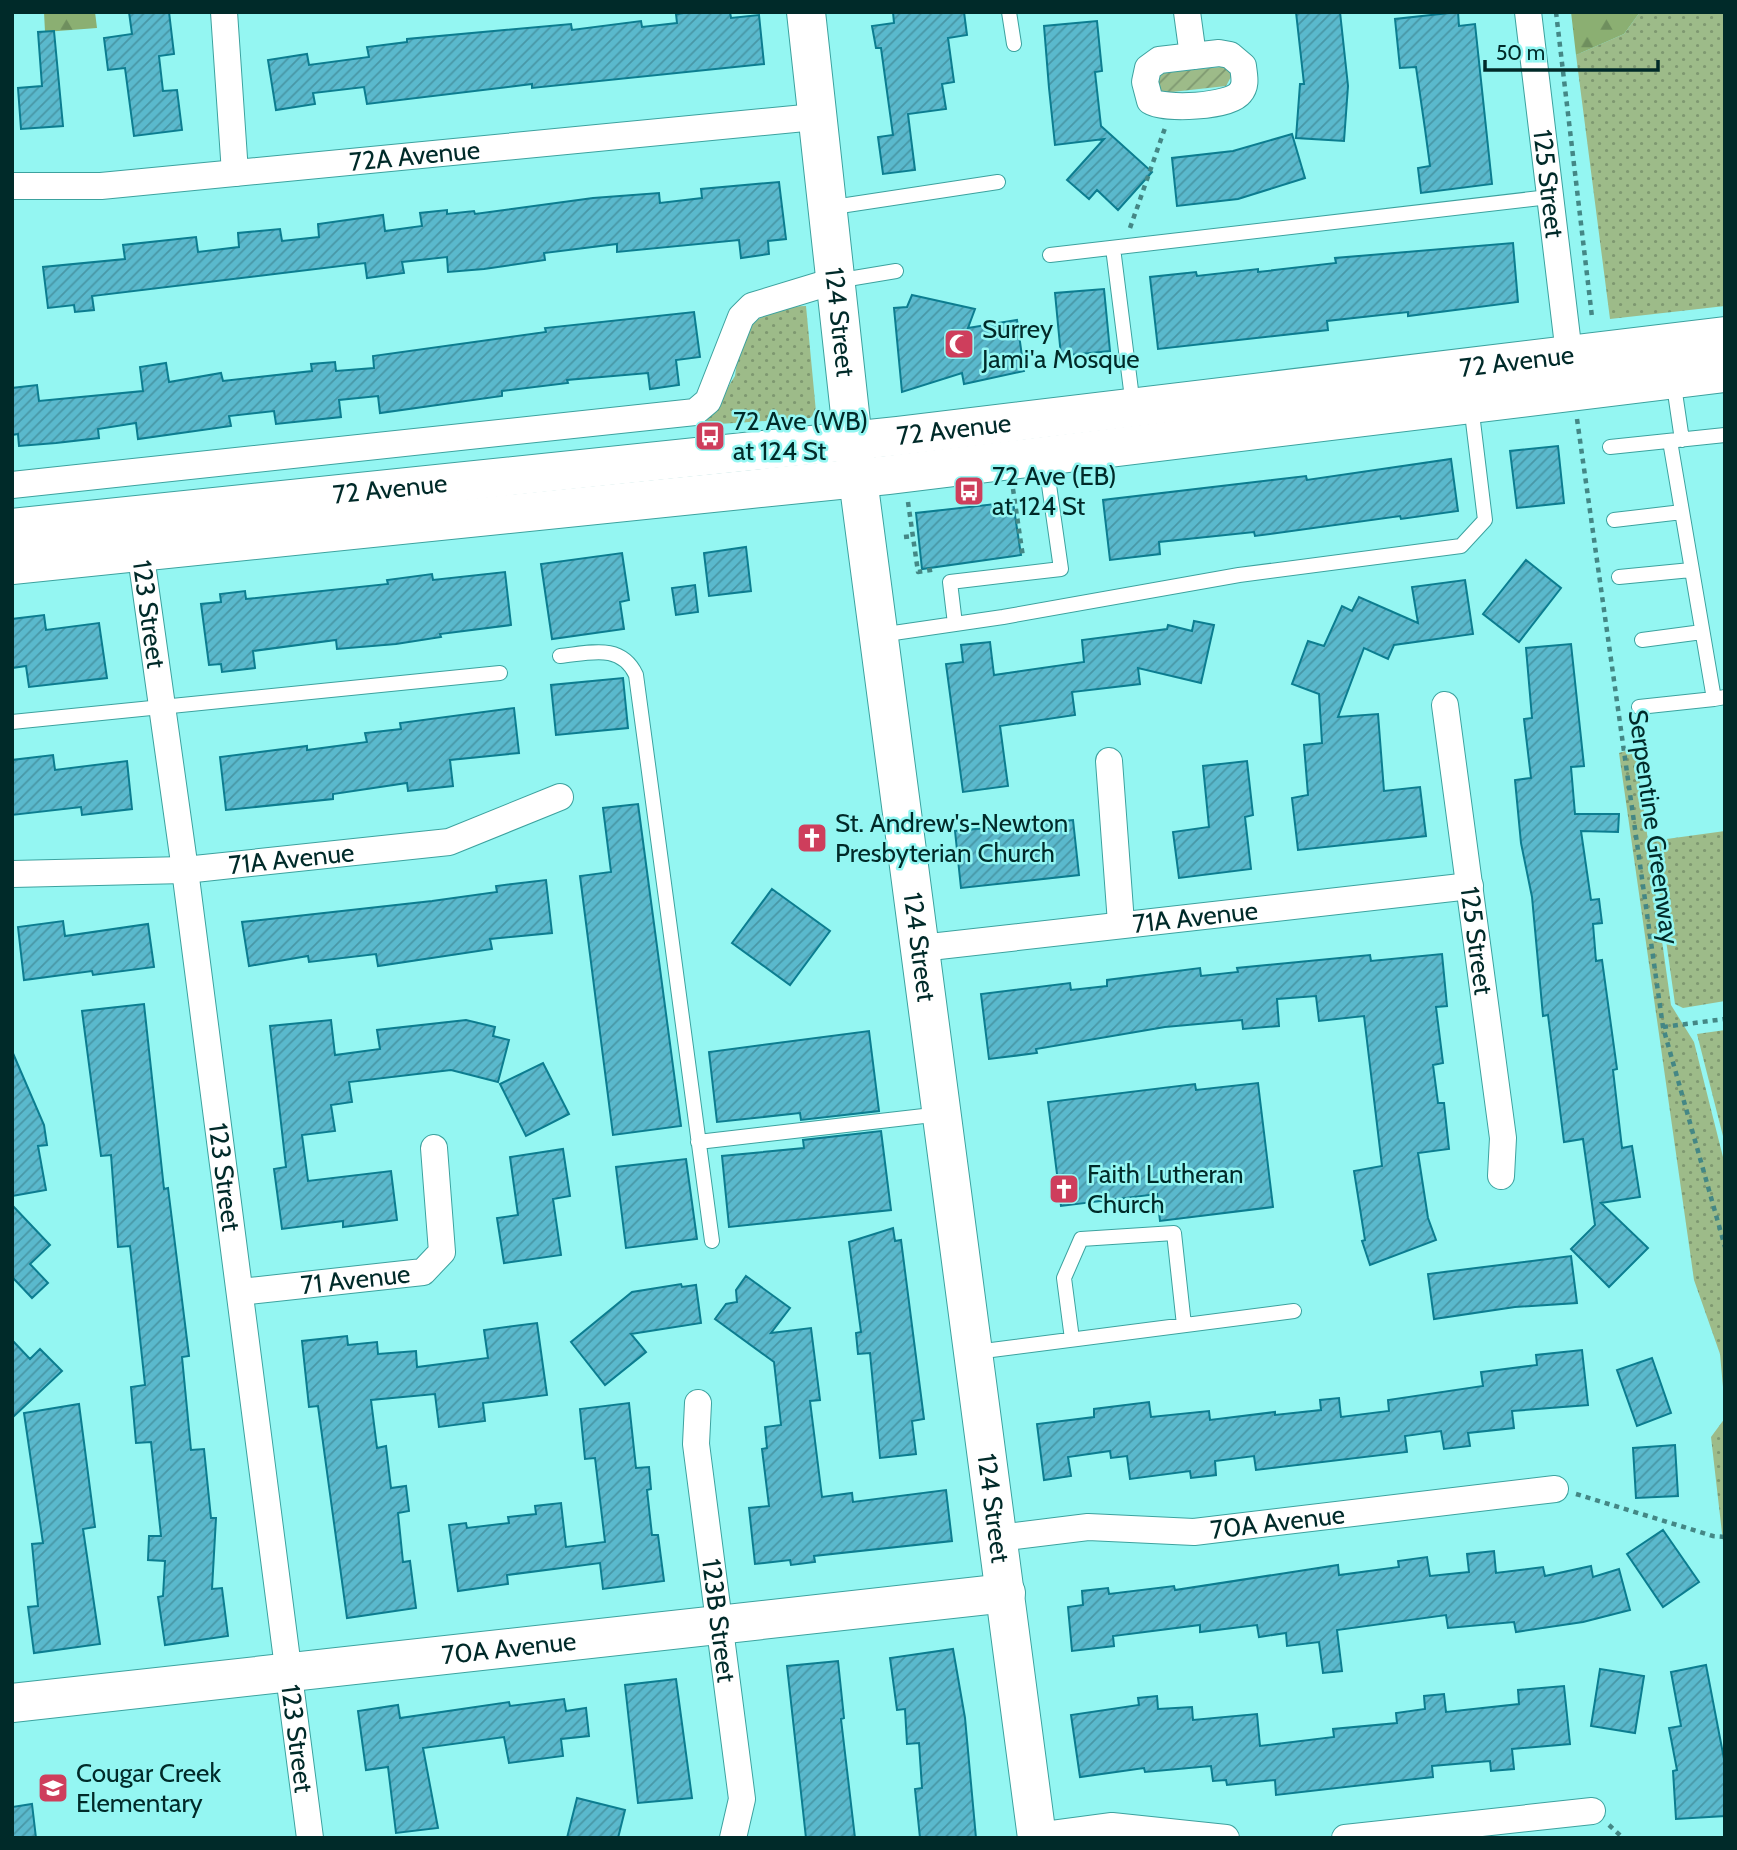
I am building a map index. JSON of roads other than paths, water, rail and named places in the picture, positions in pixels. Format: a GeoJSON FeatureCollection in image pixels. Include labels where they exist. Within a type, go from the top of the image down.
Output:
{"type":"FeatureCollection","features":[{"type":"Feature","properties":{"kind":"main road","name":"124 Street"},"geometry":{"type":"LineString","coordinates":[[806,12],[815,117],[853,441],[1037,1837]]}},
{"type":"Feature","properties":{"kind":"main road","name":"72 Avenue"},"geometry":{"type":"LineString","coordinates":[[12,528],[853,441],[1133,408],[1581,341],[1725,336]]}},
{"type":"Feature","properties":{"kind":"main road","name":"72 Avenue"},"geometry":{"type":"LineString","coordinates":[[12,565],[858,478],[1725,373]]}},
{"type":"Feature","properties":{"kind":"main road","name":"70A Avenue"},"geometry":{"type":"LineString","coordinates":[[12,1703],[1006,1593]]}},
{"type":"Feature","properties":{"kind":"street"},"geometry":{"type":"LineString","coordinates":[[223,12],[235,173]]}},
{"type":"Feature","properties":{"kind":"street"},"geometry":{"type":"LineString","coordinates":[[1187,12],[1193,56]]}},
{"type":"Feature","properties":{"kind":"street","name":"125 Street"},"geometry":{"type":"LineString","coordinates":[[1528,12],[1549,197],[1581,341]]}},
{"type":"Feature","properties":{"kind":"street","name":"72A Avenue"},"geometry":{"type":"LineString","coordinates":[[12,186],[101,186],[815,117]]}},
{"type":"Feature","properties":{"kind":"street","name":"72 Avenue"},"geometry":{"type":"LineString","coordinates":[[12,485],[695,412],[708,401],[741,317],[752,306],[834,281]]}},
{"type":"Feature","properties":{"kind":"street","name":"123 Street"},"geometry":{"type":"LineString","coordinates":[[135,515],[186,870],[310,1838]]}},
{"type":"Feature","properties":{"kind":"street","name":"125 Street"},"geometry":{"type":"LineString","coordinates":[[1446,705],[1503,1138],[1501,1176]]}},
{"type":"Feature","properties":{"kind":"street"},"geometry":{"type":"LineString","coordinates":[[1109,761],[1121,923]]}},
{"type":"Feature","properties":{"kind":"street","name":"71A Avenue"},"geometry":{"type":"LineString","coordinates":[[12,874],[186,870],[449,842],[560,797]]}},
{"type":"Feature","properties":{"kind":"street","name":"71A Avenue"},"geometry":{"type":"LineString","coordinates":[[921,948],[1121,923],[1470,886]]}},
{"type":"Feature","properties":{"kind":"street","name":"71 Avenue"},"geometry":{"type":"LineString","coordinates":[[240,1292],[423,1272],[442,1252],[433,1148]]}},
{"type":"Feature","properties":{"kind":"street","name":"123B Street"},"geometry":{"type":"LineString","coordinates":[[698,1403],[696,1444],[742,1799],[733,1838]]}},
{"type":"Feature","properties":{"kind":"street","name":"70A Avenue"},"geometry":{"type":"LineString","coordinates":[[999,1538],[1088,1527],[1194,1532],[1555,1489]]}},
{"type":"Feature","properties":{"kind":"street"},"geometry":{"type":"LineString","coordinates":[[1345,1838],[1592,1811]]}},
{"type":"Feature","properties":{"kind":"street"},"geometry":{"type":"LineString","coordinates":[[1037,1837],[1112,1826],[1226,1838]]}},
{"type":"Feature","properties":{"kind":"lane"},"geometry":{"type":"LineString","coordinates":[[1009,12],[1014,44]]}},
{"type":"Feature","properties":{"kind":"lane"},"geometry":{"type":"LineString","coordinates":[[826,208],[998,182]]}},
{"type":"Feature","properties":{"kind":"lane"},"geometry":{"type":"LineString","coordinates":[[1050,255],[1549,197]]}},
{"type":"Feature","properties":{"kind":"lane"},"geometry":{"type":"LineString","coordinates":[[1120,247],[1133,408]]}},
{"type":"Feature","properties":{"kind":"lane"},"geometry":{"type":"LineString","coordinates":[[834,281],[897,271]]}},
{"type":"Feature","properties":{"kind":"lane"},"geometry":{"type":"LineString","coordinates":[[1639,707],[1719,698],[1702,632],[1682,512],[1673,379]]}},
{"type":"Feature","properties":{"kind":"lane"},"geometry":{"type":"LineString","coordinates":[[879,635],[1239,575],[1461,546],[1485,520],[1471,404]]}},
{"type":"Feature","properties":{"kind":"lane"},"geometry":{"type":"LineString","coordinates":[[1610,447],[1725,435]]}},
{"type":"Feature","properties":{"kind":"lane"},"geometry":{"type":"LineString","coordinates":[[955,624],[950,582],[1061,569],[1045,457]]}},
{"type":"Feature","properties":{"kind":"lane"},"geometry":{"type":"LineString","coordinates":[[1614,520],[1682,512]]}},
{"type":"Feature","properties":{"kind":"lane"},"geometry":{"type":"LineString","coordinates":[[1619,577],[1692,570]]}},
{"type":"Feature","properties":{"kind":"lane"},"geometry":{"type":"LineString","coordinates":[[1642,640],[1702,632]]}},
{"type":"Feature","properties":{"kind":"lane"},"geometry":{"type":"LineString","coordinates":[[560,656],[614,653],[629,663],[636,675],[712,1241]]}},
{"type":"Feature","properties":{"kind":"lane"},"geometry":{"type":"LineString","coordinates":[[12,722],[500,673]]}},
{"type":"Feature","properties":{"kind":"lane"},"geometry":{"type":"LineString","coordinates":[[698,1142],[943,1114]]}},
{"type":"Feature","properties":{"kind":"lane"},"geometry":{"type":"LineString","coordinates":[[1072,1339],[1064,1278],[1081,1239],[1174,1233],[1184,1325]]}},
{"type":"Feature","properties":{"kind":"lane"},"geometry":{"type":"LineString","coordinates":[[974,1352],[1294,1311]]}},
{"type":"Feature","properties":{"kind":"place","name":"Surrey Jami'a Mosque"},"geometry":{"type":"Point","coordinates":[959,344]}},
{"type":"Feature","properties":{"kind":"place","name":"72 Ave (WB) at 124 St"},"geometry":{"type":"Point","coordinates":[710,436]}},
{"type":"Feature","properties":{"kind":"place","name":"72 Ave (EB) at 124 St"},"geometry":{"type":"Point","coordinates":[969,491]}},
{"type":"Feature","properties":{"kind":"place","name":"St. Andrew's-Newton Presbyterian Church"},"geometry":{"type":"Point","coordinates":[812,838]}},
{"type":"Feature","properties":{"kind":"place","name":"Faith Lutheran Church"},"geometry":{"type":"Point","coordinates":[1064,1189]}},
{"type":"Feature","properties":{"kind":"place","name":"Cougar Creek Elementary"},"geometry":{"type":"Point","coordinates":[53,1788]}}]}
